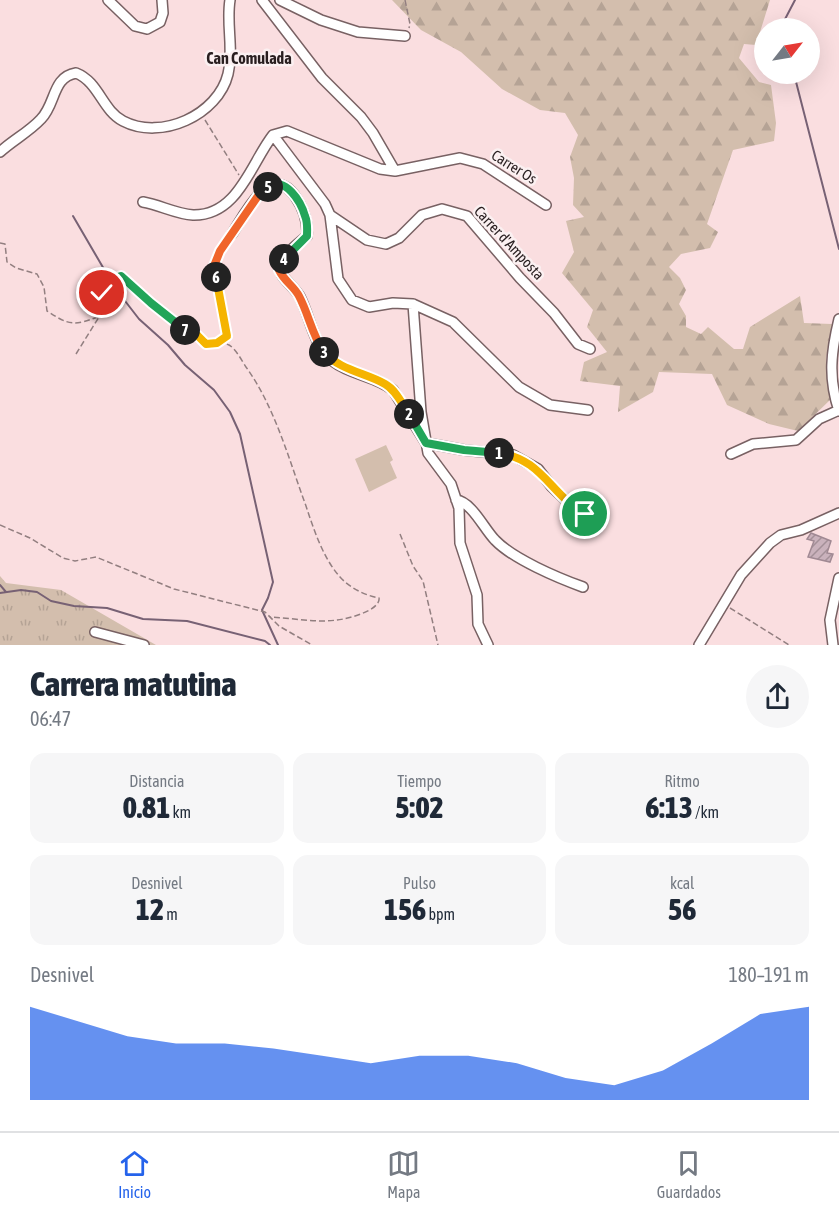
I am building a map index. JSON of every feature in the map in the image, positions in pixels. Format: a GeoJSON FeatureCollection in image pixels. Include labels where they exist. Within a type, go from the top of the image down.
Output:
{"type":"FeatureCollection","features":[{"type":"Feature","properties":{"kind":"street"},"geometry":{"type":"LineString","coordinates":[[108,0],[135,26],[147,29],[160,22],[163,13],[162,0]]}},
{"type":"Feature","properties":{"kind":"street"},"geometry":{"type":"LineString","coordinates":[[0,152],[42,119],[58,84],[69,74],[76,73],[90,81],[112,113],[134,125],[149,127],[174,125],[201,112],[217,95],[228,76],[230,0]]}},
{"type":"Feature","properties":{"kind":"street"},"geometry":{"type":"LineString","coordinates":[[262,0],[322,78],[362,117],[394,171]]}},
{"type":"Feature","properties":{"kind":"street"},"geometry":{"type":"LineString","coordinates":[[280,0],[321,20],[358,32],[405,36]]}},
{"type":"Feature","properties":{"kind":"street"},"geometry":{"type":"LineString","coordinates":[[143,202],[161,205],[182,213],[202,214],[219,208],[244,183],[273,135],[287,131],[380,169],[394,171]]}},
{"type":"Feature","properties":{"kind":"street"},"geometry":{"type":"LineString","coordinates":[[273,135],[325,204],[330,215],[338,279],[352,300],[369,307],[393,303],[413,304],[453,322],[519,387],[550,405],[588,410]]}},
{"type":"Feature","properties":{"kind":"street","name":"Carrer Os"},"geometry":{"type":"LineString","coordinates":[[394,171],[460,158],[483,164],[546,205]]}},
{"type":"Feature","properties":{"kind":"street"},"geometry":{"type":"LineString","coordinates":[[232,234],[260,193],[272,184],[281,184],[289,189],[305,213],[308,225],[307,236],[282,262],[279,270],[283,278],[297,291],[310,326],[324,352],[339,365],[386,384],[393,390],[426,443],[513,455],[538,469],[552,488],[572,507],[585,514]]}},
{"type":"Feature","properties":{"kind":"street","name":"Carrer d'Amposta"},"geometry":{"type":"LineString","coordinates":[[330,215],[367,240],[386,244],[399,238],[422,215],[442,209],[467,216],[520,278],[554,313],[578,344],[590,349]]}},
{"type":"Feature","properties":{"kind":"street"},"geometry":{"type":"LineString","coordinates":[[413,304],[421,412],[428,453],[451,484],[459,508],[460,543],[477,595],[478,624],[488,645]]}},
{"type":"Feature","properties":{"kind":"street"},"geometry":{"type":"LineString","coordinates":[[731,454],[753,444],[796,440],[819,419],[839,410],[833,392],[831,367],[839,320]]}},
{"type":"Feature","properties":{"kind":"street"},"geometry":{"type":"LineString","coordinates":[[456,500],[470,507],[496,541],[539,568],[583,587]]}},
{"type":"Feature","properties":{"kind":"street"},"geometry":{"type":"LineString","coordinates":[[699,645],[741,575],[770,543],[781,535],[801,530],[839,513]]}},
{"type":"Feature","properties":{"kind":"street"},"geometry":{"type":"LineString","coordinates":[[832,645],[830,620],[839,578]]}},
{"type":"Feature","properties":{"kind":"street"},"geometry":{"type":"LineString","coordinates":[[95,632],[144,645]]}},
{"type":"Feature","properties":{"kind":"path"},"geometry":{"type":"LineString","coordinates":[[405,0],[410,24],[405,36]]}},
{"type":"Feature","properties":{"kind":"path"},"geometry":{"type":"LineString","coordinates":[[201,112],[244,183]]}},
{"type":"Feature","properties":{"kind":"path"},"geometry":{"type":"LineString","coordinates":[[217,343],[227,336],[214,266],[220,251],[232,234]]}},
{"type":"Feature","properties":{"kind":"path"},"geometry":{"type":"LineString","coordinates":[[0,243],[5,244],[7,262],[15,268],[38,274],[44,287],[47,310],[61,320],[75,324],[100,316]]}},
{"type":"Feature","properties":{"kind":"path"},"geometry":{"type":"LineString","coordinates":[[76,354],[100,316],[105,282],[121,276],[182,329],[198,336],[206,344],[229,345],[258,383],[283,442],[315,531],[330,563],[351,587],[379,598],[380,601],[379,605],[366,612],[337,621],[270,617]]}},
{"type":"Feature","properties":{"kind":"path"},"geometry":{"type":"LineString","coordinates":[[0,525],[30,538],[63,558],[75,561],[96,557],[174,589],[265,612],[279,626],[312,645]]}},
{"type":"Feature","properties":{"kind":"path"},"geometry":{"type":"LineString","coordinates":[[400,534],[413,566],[423,580],[438,645]]}},
{"type":"Feature","properties":{"kind":"path"},"geometry":{"type":"LineString","coordinates":[[724,604],[789,645]]}},
{"type":"Feature","properties":{"kind":"green space"},"geometry":{"type":"Polygon","coordinates":[[[392,0],[770,0],[764,18],[754,18],[754,45],[744,44],[739,58],[754,76],[754,84],[771,85],[776,123],[774,141],[733,150],[707,224],[718,232],[710,248],[681,254],[669,267],[680,278],[686,290],[679,304],[686,316],[686,327],[701,334],[708,327],[734,349],[743,349],[750,327],[800,296],[804,323],[832,324],[826,358],[830,400],[798,431],[769,424],[727,405],[712,374],[659,372],[653,392],[618,412],[620,386],[580,381],[584,362],[607,352],[587,327],[593,310],[562,273],[574,252],[566,221],[584,217],[573,205],[574,178],[570,157],[578,135],[565,113],[540,110],[502,89],[461,52],[421,30],[392,0]]]}},
{"type":"Feature","properties":{"kind":"green space"},"geometry":{"type":"Polygon","coordinates":[[[386,445],[393,460],[390,462],[397,478],[369,492],[355,459],[386,445]]]}},
{"type":"Feature","properties":{"kind":"green space"},"geometry":{"type":"Polygon","coordinates":[[[0,576],[6,583],[61,590],[156,645],[0,645],[0,576]]]}},
{"type":"Feature","properties":{"kind":"building"},"geometry":{"type":"Polygon","coordinates":[[[811,533],[831,541],[827,553],[833,554],[830,562],[808,557],[814,541],[807,539],[811,533]]]}},
{"type":"Feature","properties":{"kind":"waterway"},"geometry":{"type":"LineString","coordinates":[[786,18],[795,0]]}},
{"type":"Feature","properties":{"kind":"waterway"},"geometry":{"type":"LineString","coordinates":[[797,84],[839,249]]}},
{"type":"Feature","properties":{"kind":"waterway"},"geometry":{"type":"LineString","coordinates":[[73,216],[115,288],[139,319],[214,390],[230,412],[240,434],[273,582],[262,610],[278,645]]}},
{"type":"Feature","properties":{"kind":"waterway"},"geometry":{"type":"LineString","coordinates":[[0,585],[6,592]]}},
{"type":"Feature","properties":{"kind":"waterway"},"geometry":{"type":"LineString","coordinates":[[0,593],[21,590],[37,592],[51,601],[74,606],[107,608],[143,619],[187,621],[265,641],[270,645]]}},
{"type":"Feature","properties":{"kind":"district","name":"Can Comulada"},"geometry":{"type":"Point","coordinates":[249,58]}},
{"type":"Feature","properties":{"kind":"route"},"geometry":{"type":"LineString","coordinates":[[102,293],[105,282],[121,276],[182,329],[198,336],[206,344],[217,343],[227,336],[214,266],[220,251],[260,193],[272,184],[281,184],[295,196],[305,213],[308,225],[307,236],[282,262],[279,270],[283,278],[297,291],[318,343],[332,361],[346,369],[386,384],[393,390],[426,443],[513,455],[538,469],[552,488],[572,507],[585,514]]}}]}
